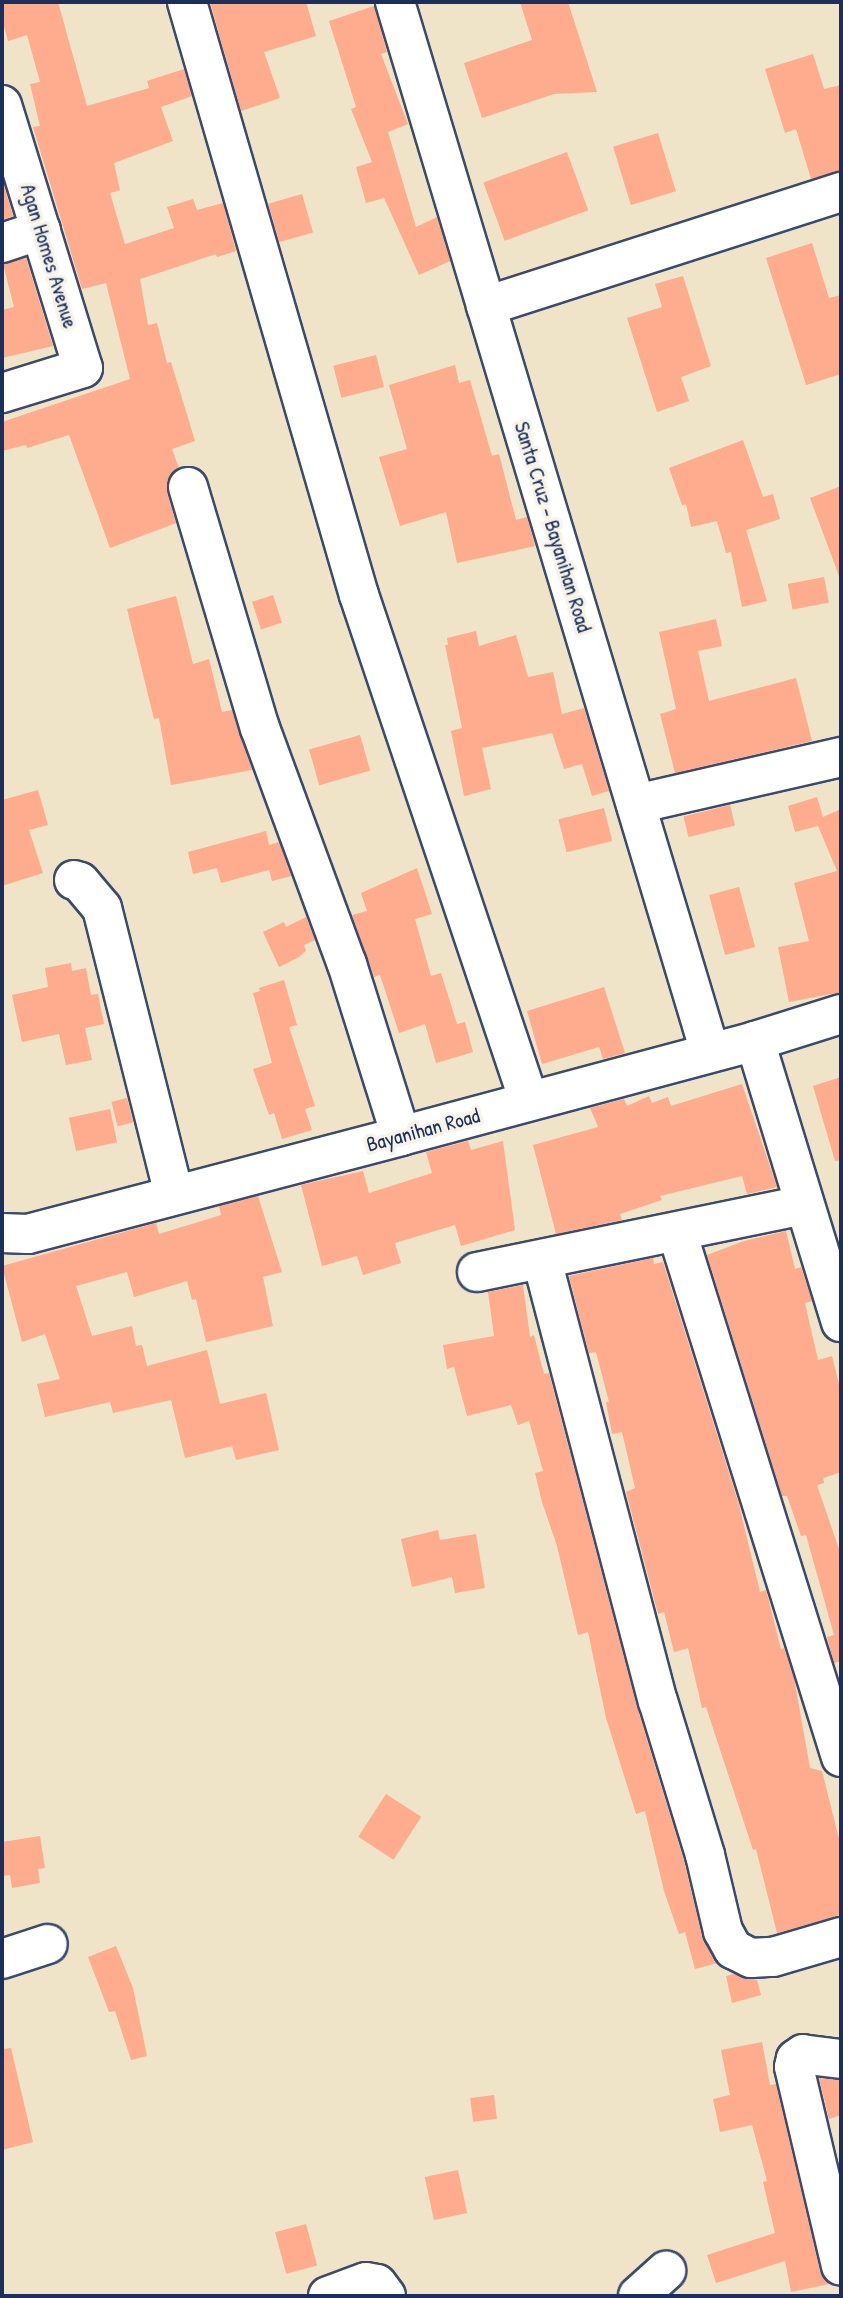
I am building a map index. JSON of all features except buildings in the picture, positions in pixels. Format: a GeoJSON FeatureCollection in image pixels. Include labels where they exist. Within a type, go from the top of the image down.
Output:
{"type":"FeatureCollection","features":[{"type":"Feature","properties":{"kind":"street"},"geometry":{"type":"LineString","coordinates":[[187,2],[359,595],[530,1101]]}},
{"type":"Feature","properties":{"kind":"street","name":"Santa Cruz - Bayanihan Road"},"geometry":{"type":"LineString","coordinates":[[395,2],[710,1052]]}},
{"type":"Feature","properties":{"kind":"street","name":"Agan Homes Avenue"},"geometry":{"type":"LineString","coordinates":[[2,105],[83,368],[2,393]]}},
{"type":"Feature","properties":{"kind":"street"},"geometry":{"type":"LineString","coordinates":[[486,306],[841,192]]}},
{"type":"Feature","properties":{"kind":"street"},"geometry":{"type":"LineString","coordinates":[[2,243],[41,230]]}},
{"type":"Feature","properties":{"kind":"street"},"geometry":{"type":"LineString","coordinates":[[188,487],[260,728],[347,964],[401,1136]]}},
{"type":"Feature","properties":{"kind":"street"},"geometry":{"type":"LineString","coordinates":[[636,804],[841,757]]}},
{"type":"Feature","properties":{"kind":"street"},"geometry":{"type":"LineString","coordinates":[[74,880],[80,882],[102,908],[174,1194]]}},
{"type":"Feature","properties":{"kind":"street","name":"Bayanihan Road"},"geometry":{"type":"LineString","coordinates":[[2,1233],[28,1234],[755,1041],[841,1014]]}},
{"type":"Feature","properties":{"kind":"street"},"geometry":{"type":"LineString","coordinates":[[755,1041],[841,1322]]}},
{"type":"Feature","properties":{"kind":"street"},"geometry":{"type":"LineString","coordinates":[[477,1272],[804,1205]]}},
{"type":"Feature","properties":{"kind":"street"},"geometry":{"type":"LineString","coordinates":[[677,1232],[841,1757]]}},
{"type":"Feature","properties":{"kind":"street"},"geometry":{"type":"LineString","coordinates":[[542,1260],[654,1687],[705,1856],[723,1931],[733,1949],[751,1958],[773,1957],[841,1937]]}},
{"type":"Feature","properties":{"kind":"street"},"geometry":{"type":"LineString","coordinates":[[2,1959],[48,1944]]}},
{"type":"Feature","properties":{"kind":"street"},"geometry":{"type":"LineString","coordinates":[[841,2059],[803,2054],[796,2059],[794,2067],[841,2266]]}},
{"type":"Feature","properties":{"kind":"street"},"geometry":{"type":"LineString","coordinates":[[638,2296],[666,2271]]}},
{"type":"Feature","properties":{"kind":"street"},"geometry":{"type":"LineString","coordinates":[[328,2296],[366,2282],[377,2284],[386,2296]]}}]}
